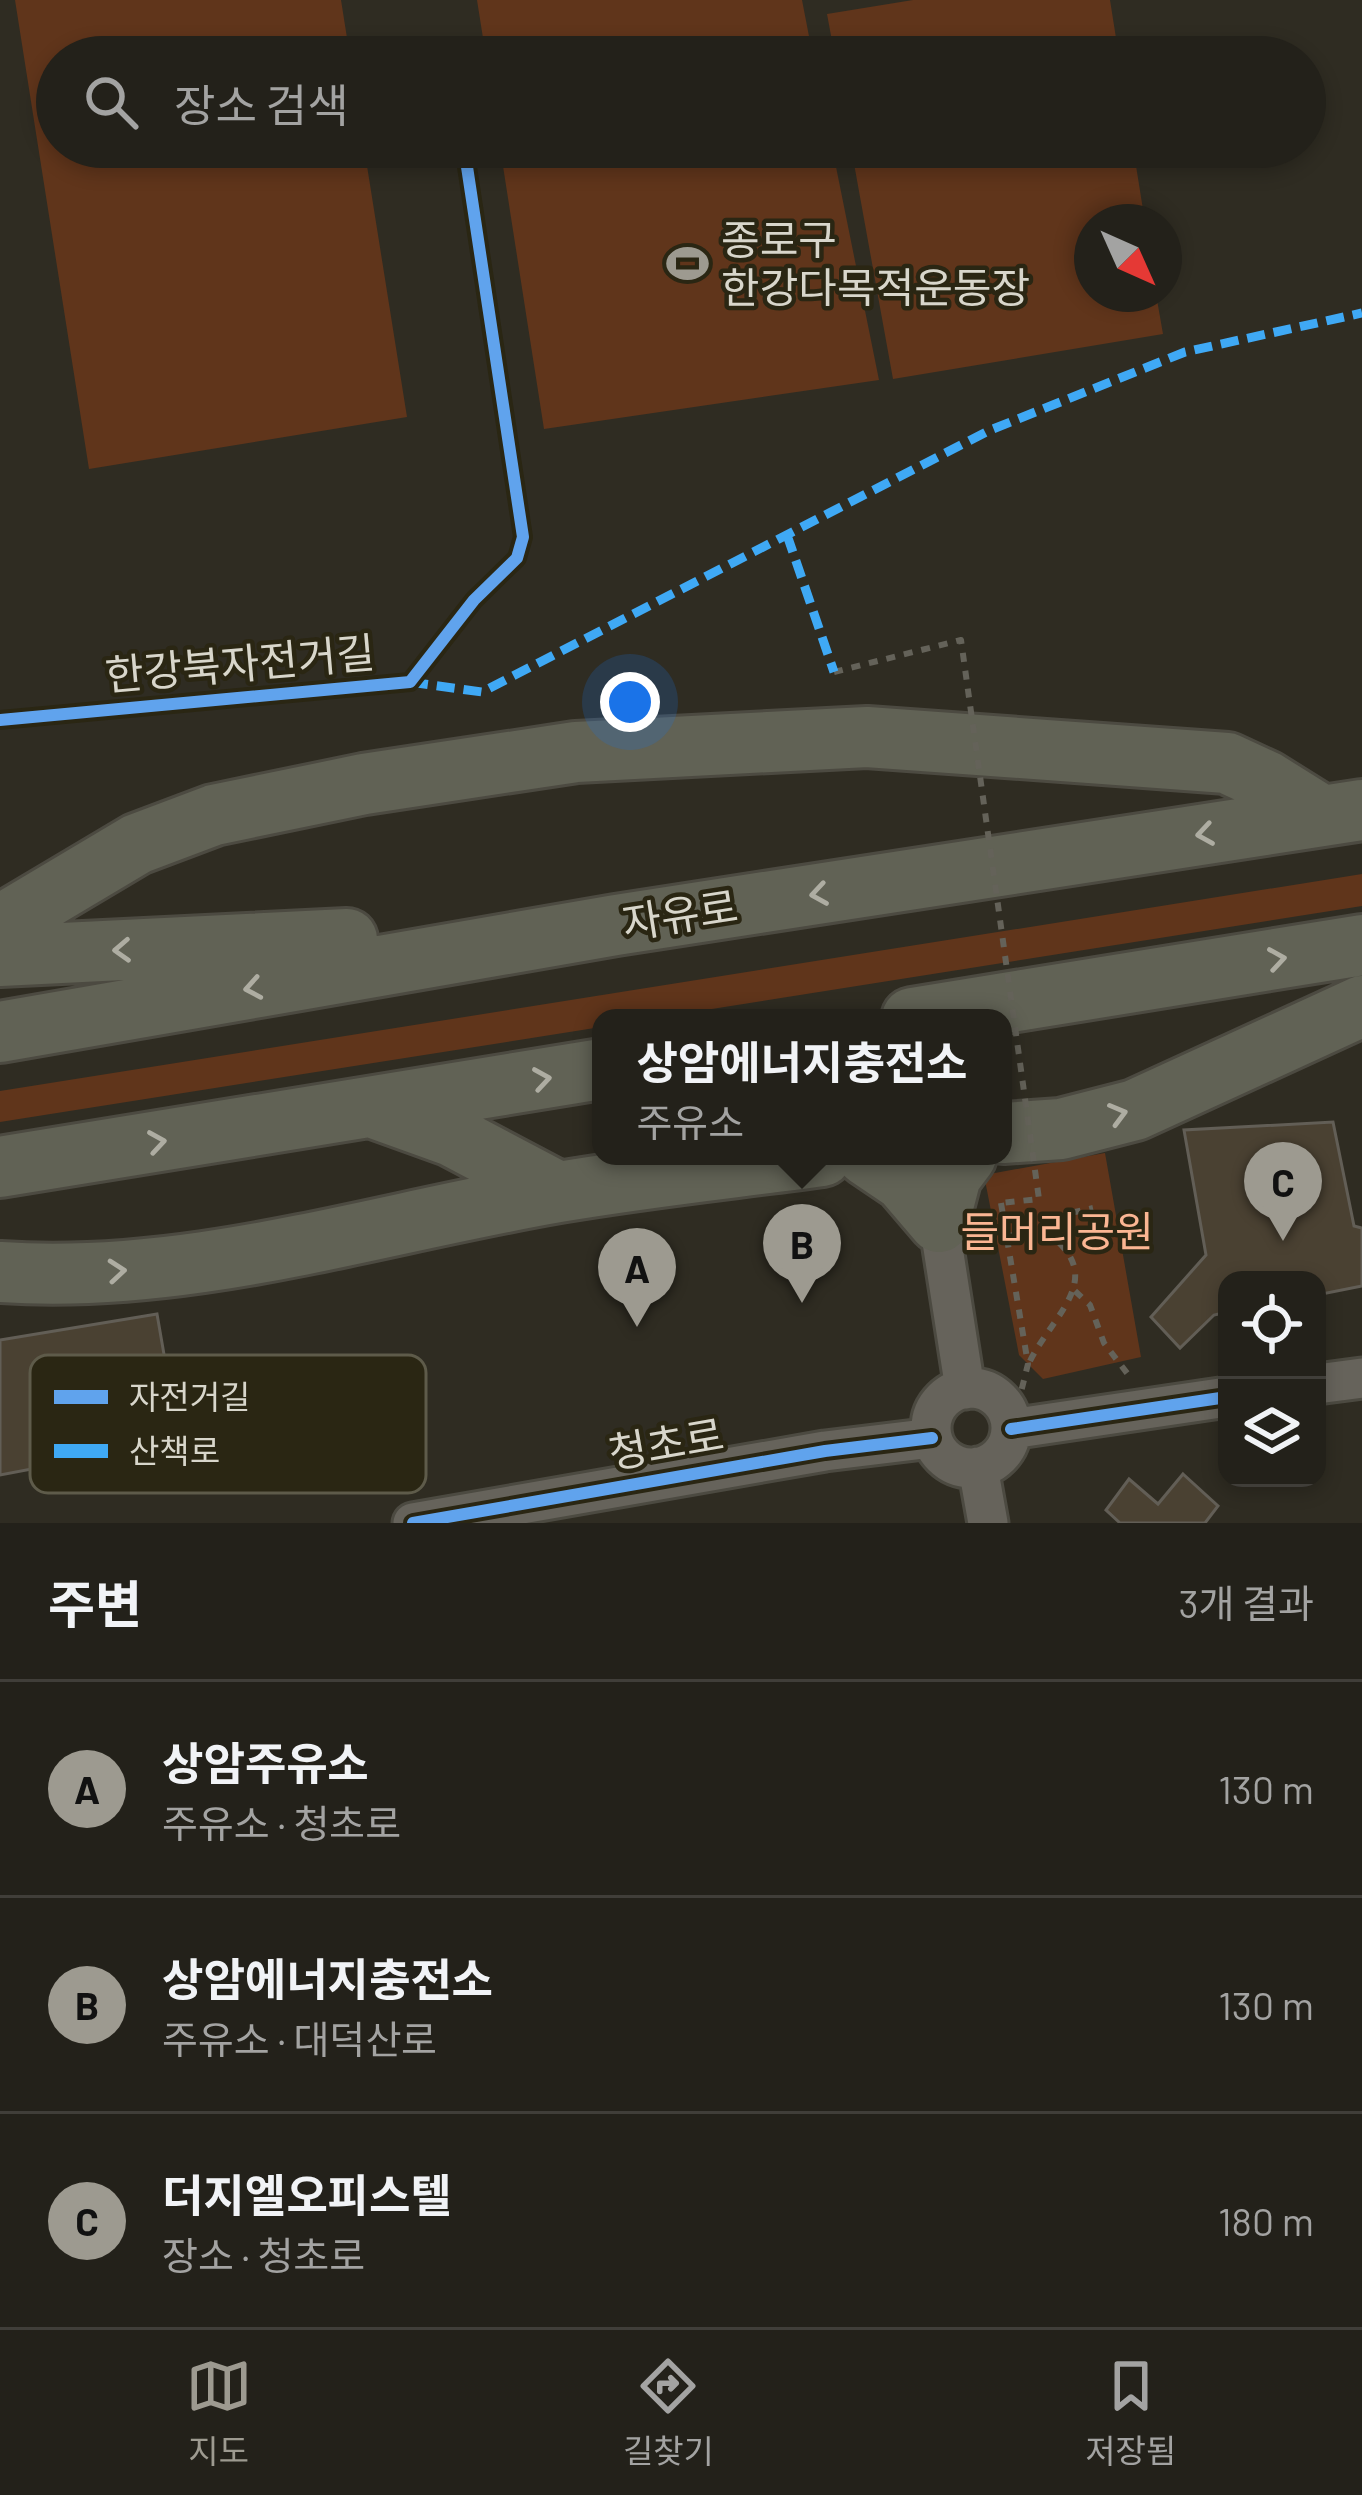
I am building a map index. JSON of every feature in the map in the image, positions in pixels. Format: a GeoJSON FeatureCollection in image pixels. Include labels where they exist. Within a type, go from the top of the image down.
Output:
{"type":"FeatureCollection","features":[{"type":"Feature","properties":{"kind":"highway"},"geometry":{"type":"LineString","coordinates":[[0,931],[6,922],[137,844],[214,815],[364,784],[576,752],[867,737],[1227,763],[1342,813]]}},
{"type":"Feature","properties":{"kind":"highway","name":"자유로"},"geometry":{"type":"LineString","coordinates":[[0,1032],[616,925],[1342,813]]}},
{"type":"Feature","properties":{"kind":"highway"},"geometry":{"type":"LineString","coordinates":[[0,956],[616,925]]}},
{"type":"Feature","properties":{"kind":"highway"},"geometry":{"type":"LineString","coordinates":[[970,1009],[1362,945]]}},
{"type":"Feature","properties":{"kind":"highway"},"geometry":{"type":"LineString","coordinates":[[1077,992],[1166,1012],[1362,990]]}},
{"type":"Feature","properties":{"kind":"highway"},"geometry":{"type":"LineString","coordinates":[[1012,1132],[1060,1129],[1136,1110],[1362,1006]]}},
{"type":"Feature","properties":{"kind":"highway"},"geometry":{"type":"LineString","coordinates":[[0,1167],[592,1070]]}},
{"type":"Feature","properties":{"kind":"highway"},"geometry":{"type":"LineString","coordinates":[[372,1107],[452,1136],[558,1192]]}},
{"type":"Feature","properties":{"kind":"highway"},"geometry":{"type":"LineString","coordinates":[[0,1273],[52,1276],[206,1264],[558,1192],[756,1165]]}},
{"type":"Feature","properties":{"kind":"highway"},"geometry":{"type":"LineString","coordinates":[[881,1165],[904,1180],[939,1222]]}},
{"type":"Feature","properties":{"kind":"highway"},"geometry":{"type":"LineString","coordinates":[[939,1222],[951,1176],[959,1165]]}},
{"type":"Feature","properties":{"kind":"street"},"geometry":{"type":"LineString","coordinates":[[939,1222],[965,1389]]}},
{"type":"Feature","properties":{"kind":"street"},"geometry":{"type":"LineString","coordinates":[[1326,1383],[1362,1378]]}},
{"type":"Feature","properties":{"kind":"street"},"geometry":{"type":"LineString","coordinates":[[1016,1412],[1001,1454],[978,1467],[955,1465],[932,1438],[931,1424],[942,1400],[965,1389],[992,1394],[1016,1412],[1218,1398]]}},
{"type":"Feature","properties":{"kind":"street","name":"청초로"},"geometry":{"type":"LineString","coordinates":[[413,1523],[824,1451],[932,1438]]}},
{"type":"Feature","properties":{"kind":"street"},"geometry":{"type":"LineString","coordinates":[[978,1467],[988,1523]]}},
{"type":"Feature","properties":{"kind":"path"},"geometry":{"type":"LineString","coordinates":[[834,672],[961,640],[1039,1198],[1001,1203],[1028,1364]]}},
{"type":"Feature","properties":{"kind":"path"},"geometry":{"type":"LineString","coordinates":[[1007,1236],[1046,1232],[1066,1214],[1093,1208]]}},
{"type":"Feature","properties":{"kind":"path"},"geometry":{"type":"LineString","coordinates":[[1016,1412],[1028,1364],[1075,1291],[1076,1273],[1064,1245],[1046,1232]]}},
{"type":"Feature","properties":{"kind":"path"},"geometry":{"type":"LineString","coordinates":[[1075,1291],[1090,1305],[1104,1343],[1132,1380]]}},
{"type":"Feature","properties":{"kind":"green space"},"geometry":{"type":"Polygon","coordinates":[[[15,0],[341,0],[347,36],[36,36],[36,133],[15,0]]]}},
{"type":"Feature","properties":{"kind":"green space"},"geometry":{"type":"Polygon","coordinates":[[[477,0],[802,0],[809,36],[483,36],[477,0]]]}},
{"type":"Feature","properties":{"kind":"green space"},"geometry":{"type":"Polygon","coordinates":[[[913,0],[1110,0],[1116,36],[831,36],[827,14],[913,0]]]}},
{"type":"Feature","properties":{"kind":"green space"},"geometry":{"type":"Polygon","coordinates":[[[42,168],[367,168],[407,417],[89,469],[42,168]]]}},
{"type":"Feature","properties":{"kind":"green space","name":"종로구 한강다목적운동장"},"geometry":{"type":"Polygon","coordinates":[[[503,168],[836,168],[879,380],[544,429],[503,168]]]}},
{"type":"Feature","properties":{"kind":"green space"},"geometry":{"type":"Polygon","coordinates":[[[855,168],[1136,168],[1142,204],[1074,204],[1074,312],[1159,312],[1163,334],[893,379],[855,168]]]}},
{"type":"Feature","properties":{"kind":"green space"},"geometry":{"type":"Polygon","coordinates":[[[1362,874],[1362,906],[712,1009],[592,1009],[592,1028],[0,1122],[0,1091],[1362,874]]]}},
{"type":"Feature","properties":{"kind":"green space","name":"들머리공원"},"geometry":{"type":"Polygon","coordinates":[[[1105,1153],[1141,1357],[1043,1379],[1019,1355],[984,1175],[1105,1153]]]}},
{"type":"Feature","properties":{"kind":"building"},"geometry":{"type":"Polygon","coordinates":[[[1333,1122],[1354,1226],[1362,1228],[1362,1286],[1326,1293],[1326,1271],[1218,1271],[1218,1314],[1180,1348],[1151,1317],[1206,1255],[1184,1130],[1333,1122]]]}},
{"type":"Feature","properties":{"kind":"building"},"geometry":{"type":"Polygon","coordinates":[[[157,1314],[164,1355],[30,1355],[30,1469],[0,1475],[0,1340],[157,1314]]]}},
{"type":"Feature","properties":{"kind":"building"},"geometry":{"type":"Polygon","coordinates":[[[1183,1474],[1218,1506],[1205,1523],[1120,1523],[1106,1510],[1129,1479],[1158,1504],[1183,1474]]]}},
{"type":"Feature","properties":{"kind":"marked path"},"geometry":{"type":"LineString","coordinates":[[410,682],[482,692],[988,431],[1185,352],[1362,313]]}},
{"type":"Feature","properties":{"kind":"marked path"},"geometry":{"type":"LineString","coordinates":[[787,535],[834,672]]}},
{"type":"Feature","properties":{"kind":"cycle path","name":"한강북자전거길"},"geometry":{"type":"LineString","coordinates":[[0,720],[410,682],[474,600],[517,558],[523,537],[467,168]]}},
{"type":"Feature","properties":{"kind":"cycle path"},"geometry":{"type":"LineString","coordinates":[[1011,1429],[1218,1398]]}},
{"type":"Feature","properties":{"kind":"cycle path"},"geometry":{"type":"LineString","coordinates":[[413,1523],[825,1451],[932,1438]]}},
{"type":"Feature","properties":{"kind":"place","name":"종로구 한강다목적운동장"},"geometry":{"type":"Point","coordinates":[687,264]}},
{"type":"Feature","properties":{"kind":"place","name":"더지엘오피스텔"},"geometry":{"type":"Point","coordinates":[1283,1241]}},
{"type":"Feature","properties":{"kind":"place","name":"상암에너지충전소"},"geometry":{"type":"Point","coordinates":[802,1303]}},
{"type":"Feature","properties":{"kind":"place","name":"상암주유소"},"geometry":{"type":"Point","coordinates":[637,1327]}}]}
